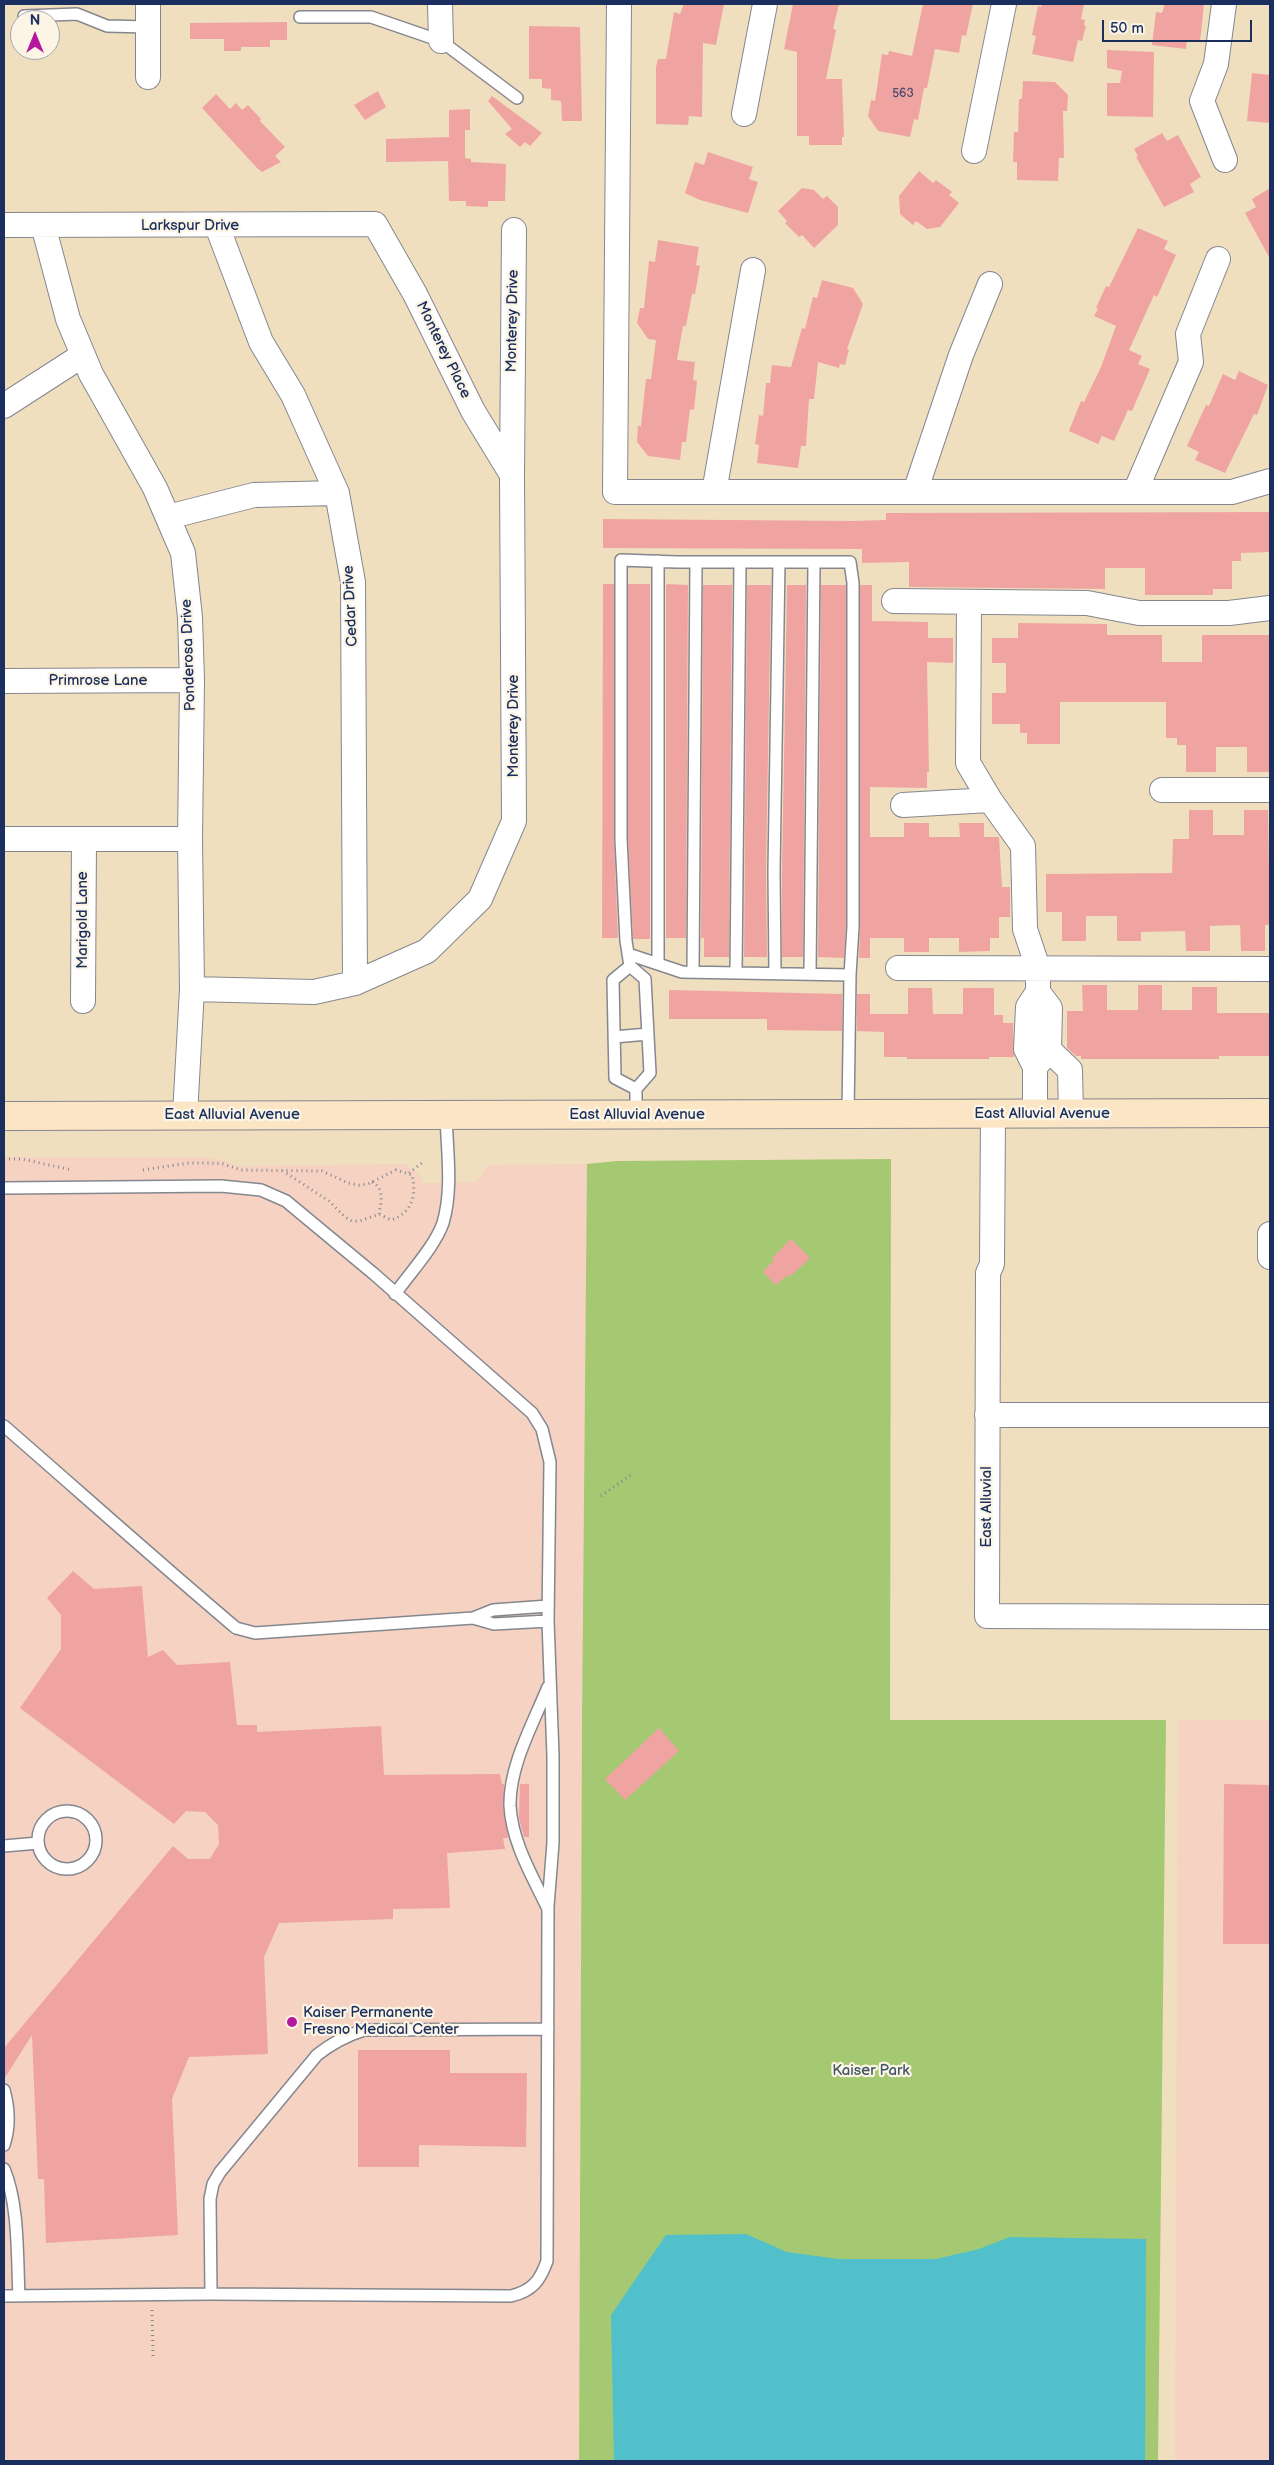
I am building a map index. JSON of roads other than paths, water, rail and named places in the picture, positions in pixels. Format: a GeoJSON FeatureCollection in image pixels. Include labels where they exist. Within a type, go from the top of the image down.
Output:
{"type":"FeatureCollection","features":[{"type":"Feature","properties":{"kind":"main road","name":"East Alluvial Avenue"},"geometry":{"type":"LineString","coordinates":[[4,1116],[446,1115],[636,1102],[848,1114],[1270,1114]]}},
{"type":"Feature","properties":{"kind":"street"},"geometry":{"type":"LineString","coordinates":[[148,4],[148,77]]}},
{"type":"Feature","properties":{"kind":"street"},"geometry":{"type":"LineString","coordinates":[[440,4],[440,41]]}},
{"type":"Feature","properties":{"kind":"street"},"geometry":{"type":"LineString","coordinates":[[619,4],[615,492],[1232,492],[1270,481]]}},
{"type":"Feature","properties":{"kind":"street"},"geometry":{"type":"LineString","coordinates":[[744,114],[765,4]]}},
{"type":"Feature","properties":{"kind":"street"},"geometry":{"type":"LineString","coordinates":[[974,151],[1004,4]]}},
{"type":"Feature","properties":{"kind":"street"},"geometry":{"type":"LineString","coordinates":[[1224,4],[1216,64],[1202,101],[1225,160]]}},
{"type":"Feature","properties":{"kind":"street","name":"Larkspur Drive"},"geometry":{"type":"LineString","coordinates":[[4,225],[217,226],[375,224]]}},
{"type":"Feature","properties":{"kind":"street","name":"Monterey Place"},"geometry":{"type":"LineString","coordinates":[[375,224],[415,294],[473,411],[512,475]]}},
{"type":"Feature","properties":{"kind":"street","name":"Ponderosa Drive"},"geometry":{"type":"LineString","coordinates":[[43,225],[68,319],[91,374],[155,488],[183,553],[190,617],[192,680],[190,839],[192,989],[185,1116]]}},
{"type":"Feature","properties":{"kind":"street","name":"Cedar Drive"},"geometry":{"type":"LineString","coordinates":[[217,226],[261,342],[293,395],[337,493],[353,582],[355,983]]}},
{"type":"Feature","properties":{"kind":"street","name":"Monterey Drive"},"geometry":{"type":"LineString","coordinates":[[192,989],[314,992],[355,983],[427,951],[480,899],[514,821],[512,475],[514,230]]}},
{"type":"Feature","properties":{"kind":"street"},"geometry":{"type":"LineString","coordinates":[[1135,492],[1191,362],[1188,334],[1218,259]]}},
{"type":"Feature","properties":{"kind":"street"},"geometry":{"type":"LineString","coordinates":[[714,492],[753,270]]}},
{"type":"Feature","properties":{"kind":"street"},"geometry":{"type":"LineString","coordinates":[[914,492],[961,355],[990,284]]}},
{"type":"Feature","properties":{"kind":"street"},"geometry":{"type":"LineString","coordinates":[[4,406],[83,355]]}},
{"type":"Feature","properties":{"kind":"street"},"geometry":{"type":"LineString","coordinates":[[168,517],[254,495],[337,493]]}},
{"type":"Feature","properties":{"kind":"street"},"geometry":{"type":"LineString","coordinates":[[894,601],[1087,603],[1139,614],[1229,613],[1270,608]]}},
{"type":"Feature","properties":{"kind":"street"},"geometry":{"type":"LineString","coordinates":[[969,602],[968,763],[990,800],[1023,846],[1025,929],[1038,968],[1038,992],[1028,1007],[1026,1050],[1042,1059],[1070,1070],[1071,1114]]}},
{"type":"Feature","properties":{"kind":"street","name":"Primrose Lane"},"geometry":{"type":"LineString","coordinates":[[4,681],[192,680]]}},
{"type":"Feature","properties":{"kind":"street"},"geometry":{"type":"LineString","coordinates":[[1162,790],[1270,790]]}},
{"type":"Feature","properties":{"kind":"street"},"geometry":{"type":"LineString","coordinates":[[903,805],[990,800]]}},
{"type":"Feature","properties":{"kind":"street"},"geometry":{"type":"LineString","coordinates":[[4,839],[190,839]]}},
{"type":"Feature","properties":{"kind":"street","name":"Marigold Lane"},"geometry":{"type":"LineString","coordinates":[[83,1001],[84,839]]}},
{"type":"Feature","properties":{"kind":"street"},"geometry":{"type":"LineString","coordinates":[[898,968],[1270,969]]}},
{"type":"Feature","properties":{"kind":"street"},"geometry":{"type":"LineString","coordinates":[[1035,1114],[1042,1059]]}},
{"type":"Feature","properties":{"kind":"street","name":"East Alluvial"},"geometry":{"type":"LineString","coordinates":[[993,1114],[992,1264],[988,1273],[987,1616],[1270,1618]]}},
{"type":"Feature","properties":{"kind":"street"},"geometry":{"type":"LineString","coordinates":[[1270,1234],[1270,1257]]}},
{"type":"Feature","properties":{"kind":"street"},"geometry":{"type":"LineString","coordinates":[[987,1415],[1270,1415]]}},
{"type":"Feature","properties":{"kind":"lane"},"geometry":{"type":"LineString","coordinates":[[60,15],[77,14],[107,26],[148,27]]}},
{"type":"Feature","properties":{"kind":"lane"},"geometry":{"type":"LineString","coordinates":[[300,17],[371,17],[440,41],[518,98]]}},
{"type":"Feature","properties":{"kind":"lane"},"geometry":{"type":"LineString","coordinates":[[630,966],[613,980],[615,1078],[636,1102],[650,1074],[644,979],[630,966],[628,954],[622,839],[621,560],[658,562],[850,562],[853,583],[853,927],[850,975],[848,1114]]}},
{"type":"Feature","properties":{"kind":"lane"},"geometry":{"type":"LineString","coordinates":[[658,562],[658,964]]}},
{"type":"Feature","properties":{"kind":"lane"},"geometry":{"type":"LineString","coordinates":[[693,972],[696,562]]}},
{"type":"Feature","properties":{"kind":"lane"},"geometry":{"type":"LineString","coordinates":[[736,973],[740,562]]}},
{"type":"Feature","properties":{"kind":"lane"},"geometry":{"type":"LineString","coordinates":[[775,973],[774,871],[779,562]]}},
{"type":"Feature","properties":{"kind":"lane"},"geometry":{"type":"LineString","coordinates":[[810,974],[814,562]]}},
{"type":"Feature","properties":{"kind":"lane"},"geometry":{"type":"LineString","coordinates":[[628,954],[682,972],[850,975]]}},
{"type":"Feature","properties":{"kind":"lane"},"geometry":{"type":"LineString","coordinates":[[614,1037],[648,1034]]}},
{"type":"Feature","properties":{"kind":"lane"},"geometry":{"type":"LineString","coordinates":[[396,1294],[436,1238],[442,1224],[447,1200],[446,1115]]}},
{"type":"Feature","properties":{"kind":"lane"},"geometry":{"type":"LineString","coordinates":[[4,1188],[221,1186],[261,1190],[286,1200],[507,1388],[532,1413],[542,1429],[550,1462],[548,1621],[553,1756],[553,1843],[548,1910],[547,2261],[541,2277],[531,2288],[511,2296],[210,2294],[4,2296]]}},
{"type":"Feature","properties":{"kind":"lane"},"geometry":{"type":"LineString","coordinates":[[4,1426],[114,1521],[157,1562],[236,1628],[255,1632],[473,1618],[492,1610],[548,1606]]}},
{"type":"Feature","properties":{"kind":"lane"},"geometry":{"type":"LineString","coordinates":[[473,1618],[494,1624],[548,1621]]}},
{"type":"Feature","properties":{"kind":"lane"},"geometry":{"type":"LineString","coordinates":[[548,1910],[521,1851],[510,1807],[511,1789],[518,1760],[549,1683]]}},
{"type":"Feature","properties":{"kind":"lane"},"geometry":{"type":"LineString","coordinates":[[65,1811],[81,1815],[88,1820],[96,1838],[95,1848],[90,1857],[83,1864],[74,1868],[54,1866],[46,1861],[40,1852],[38,1843],[43,1823],[49,1817],[65,1811]]}},
{"type":"Feature","properties":{"kind":"lane"},"geometry":{"type":"LineString","coordinates":[[4,1846],[38,1843]]}},
{"type":"Feature","properties":{"kind":"lane"},"geometry":{"type":"LineString","coordinates":[[210,2294],[210,2199],[213,2184],[249,2136],[317,2055],[328,2046],[340,2038],[364,2030],[548,2030]]}},
{"type":"Feature","properties":{"kind":"lane"},"geometry":{"type":"LineString","coordinates":[[4,2090],[8,2104],[8,2125],[4,2145]]}},
{"type":"Feature","properties":{"kind":"lane"},"geometry":{"type":"LineString","coordinates":[[4,2169],[10,2187],[15,2230],[18,2296]]}},
{"type":"Feature","properties":{"kind":"water"},"geometry":{"type":"Polygon","coordinates":[[[746,2234],[787,2252],[838,2259],[936,2259],[979,2249],[1010,2237],[1146,2239],[1145,2461],[614,2461],[611,2315],[666,2235],[746,2234]]]}},
{"type":"Feature","properties":{"kind":"place","name":"Kaiser Permanente Fresno Medical Center"},"geometry":{"type":"Point","coordinates":[292,2022]}},
{"type":"Feature","properties":{"kind":"park label","name":"Kaiser Park"},"geometry":{"type":"Point","coordinates":[871,2071]}}]}
